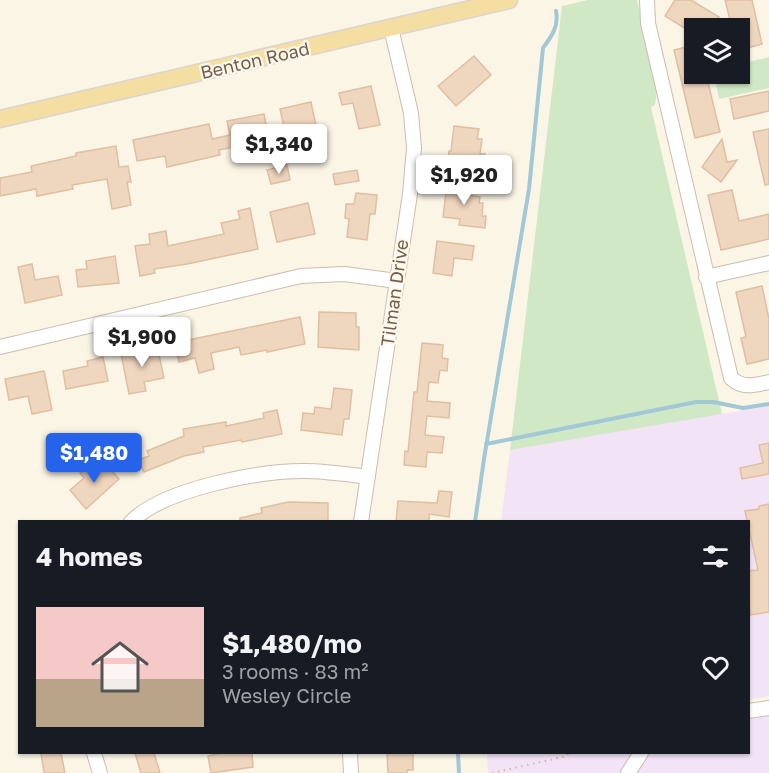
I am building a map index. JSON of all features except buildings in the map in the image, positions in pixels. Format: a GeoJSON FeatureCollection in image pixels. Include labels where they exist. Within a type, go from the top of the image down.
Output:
{"type":"FeatureCollection","features":[{"type":"Feature","properties":{"kind":"main road","name":"Benton Road"},"geometry":{"type":"LineString","coordinates":[[0,119],[509,0]]}},
{"type":"Feature","properties":{"kind":"street"},"geometry":{"type":"LineString","coordinates":[[648,0],[648,23],[731,378],[737,384],[748,386],[769,382]]}},
{"type":"Feature","properties":{"kind":"street","name":"Tilman Drive"},"geometry":{"type":"LineString","coordinates":[[361,520],[410,194],[414,148],[408,93],[391,28]]}},
{"type":"Feature","properties":{"kind":"street"},"geometry":{"type":"LineString","coordinates":[[706,277],[769,263]]}},
{"type":"Feature","properties":{"kind":"street"},"geometry":{"type":"LineString","coordinates":[[0,347],[301,276],[344,274],[397,281]]}},
{"type":"Feature","properties":{"kind":"street"},"geometry":{"type":"LineString","coordinates":[[133,520],[165,499],[187,491],[262,474],[303,471],[368,477]]}},
{"type":"Feature","properties":{"kind":"street"},"geometry":{"type":"LineString","coordinates":[[750,711],[769,708]]}},
{"type":"Feature","properties":{"kind":"street"},"geometry":{"type":"LineString","coordinates":[[94,754],[100,773]]}},
{"type":"Feature","properties":{"kind":"street"},"geometry":{"type":"LineString","coordinates":[[350,754],[351,773]]}},
{"type":"Feature","properties":{"kind":"street"},"geometry":{"type":"LineString","coordinates":[[628,773],[640,754]]}},
{"type":"Feature","properties":{"kind":"path"},"geometry":{"type":"LineString","coordinates":[[492,773],[568,754]]}},
{"type":"Feature","properties":{"kind":"shaded area"},"geometry":{"type":"Polygon","coordinates":[[[769,406],[769,696],[750,700],[750,520],[501,520],[510,450],[769,406]]]}},
{"type":"Feature","properties":{"kind":"shaded area"},"geometry":{"type":"Polygon","coordinates":[[[769,715],[769,773],[488,773],[487,754],[750,754],[750,719],[769,715]]]}},
{"type":"Feature","properties":{"kind":"green space"},"geometry":{"type":"Polygon","coordinates":[[[588,0],[637,0],[657,91],[655,105],[651,107],[722,414],[510,450],[562,6],[588,0]]]}},
{"type":"Feature","properties":{"kind":"green space"},"geometry":{"type":"Polygon","coordinates":[[[769,57],[769,88],[719,99],[716,84],[750,84],[750,62],[769,57]]]}},
{"type":"Feature","properties":{"kind":"waterway"},"geometry":{"type":"LineString","coordinates":[[475,520],[529,189],[543,48],[556,26],[556,11]]}},
{"type":"Feature","properties":{"kind":"waterway"},"geometry":{"type":"LineString","coordinates":[[486,444],[696,402],[713,402],[743,408],[769,404]]}},
{"type":"Feature","properties":{"kind":"waterway"},"geometry":{"type":"LineString","coordinates":[[458,754],[459,773]]}}]}
